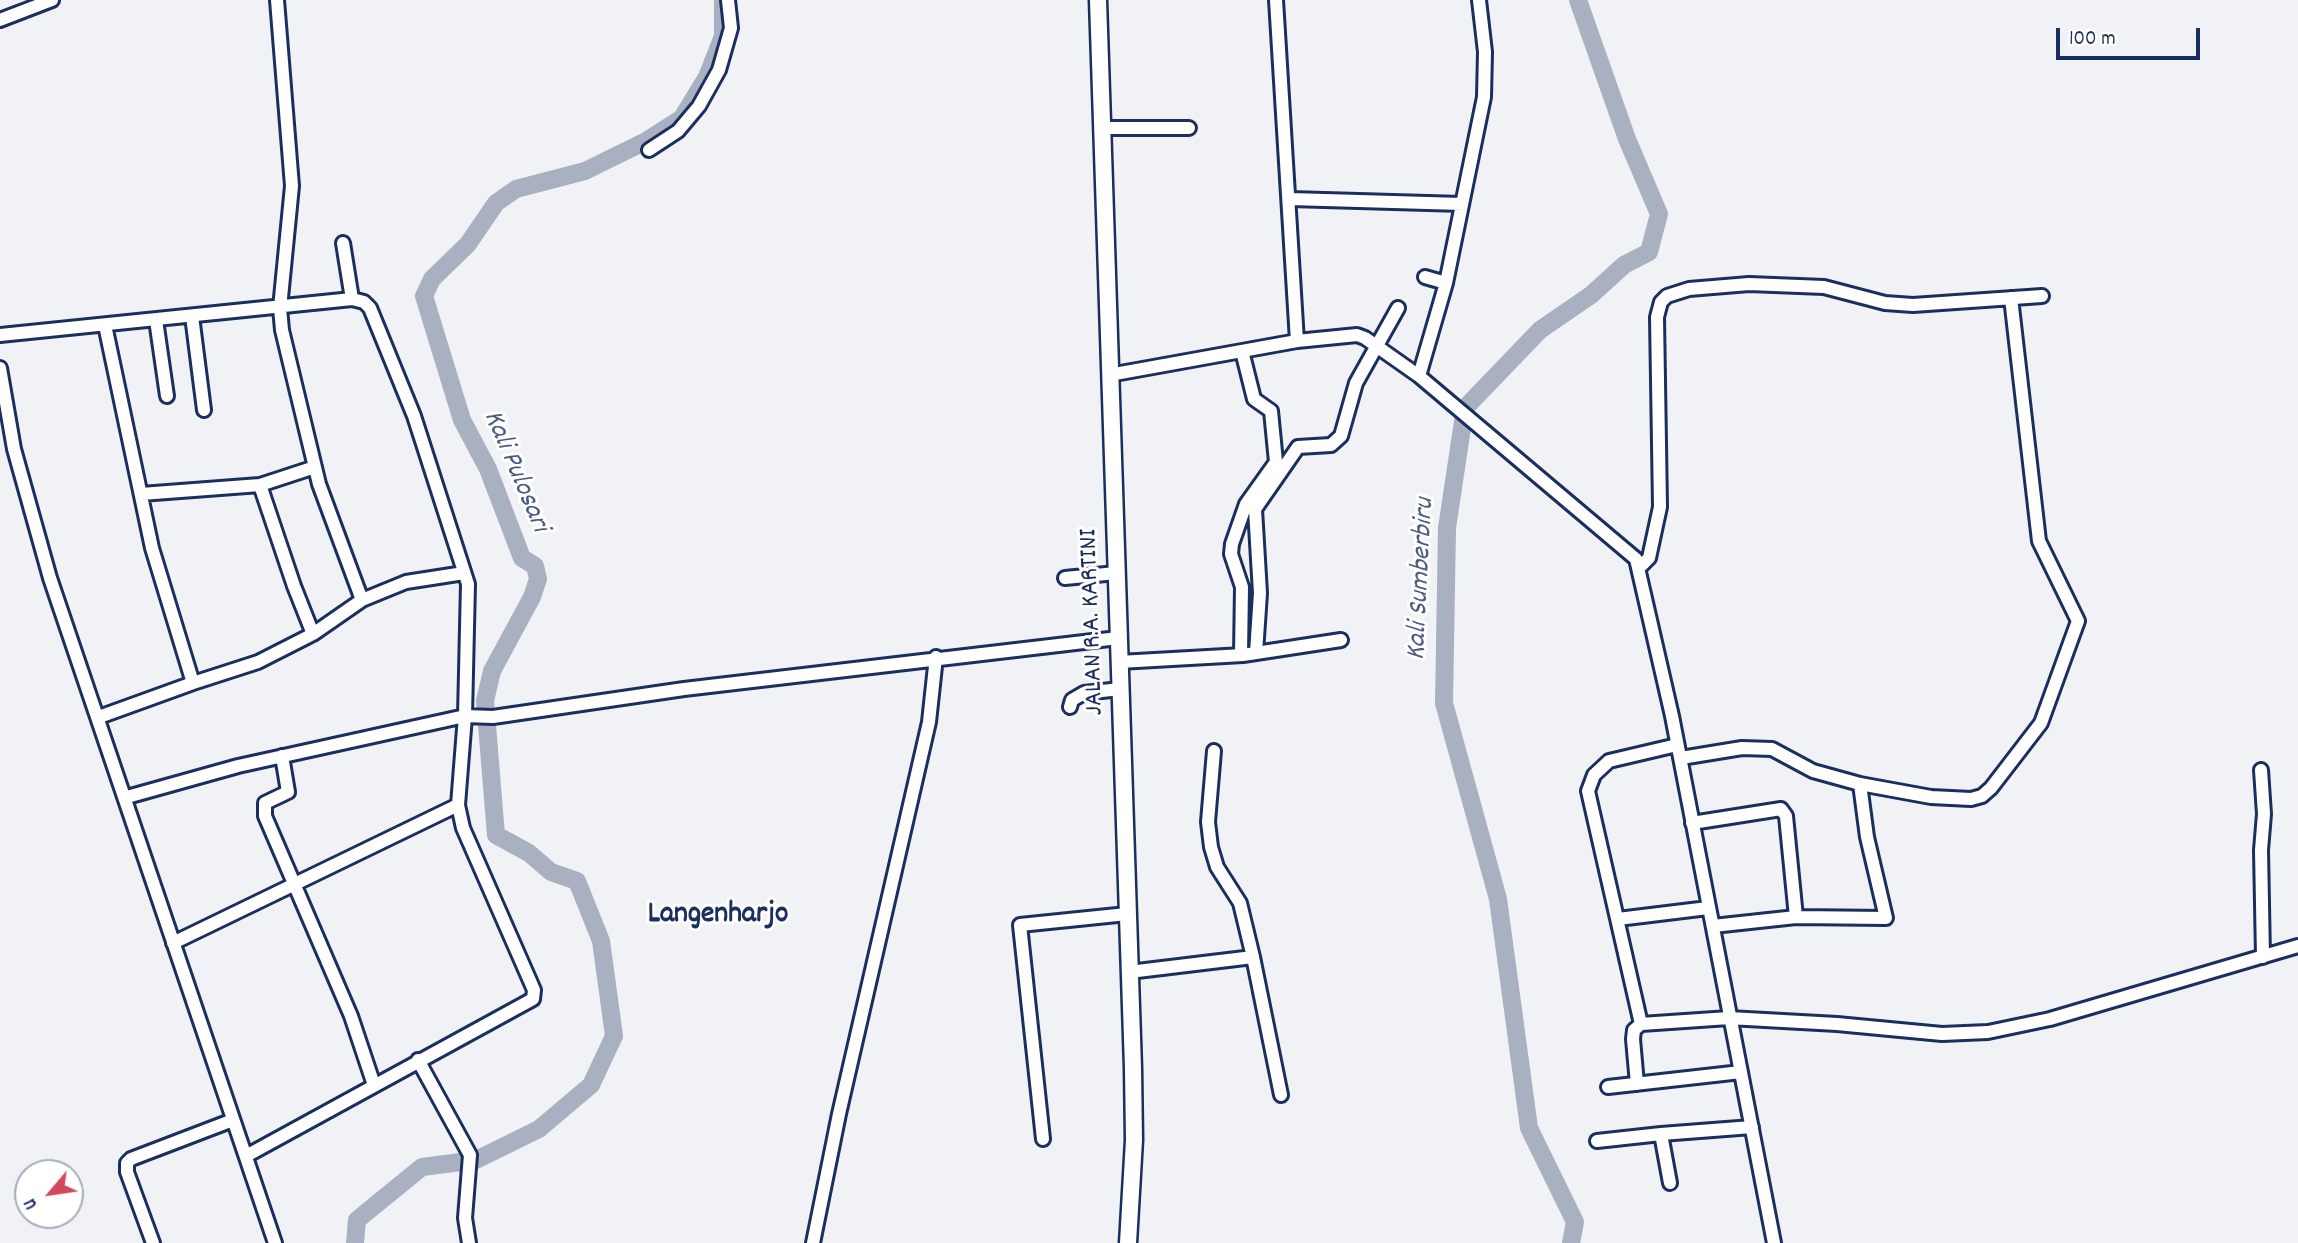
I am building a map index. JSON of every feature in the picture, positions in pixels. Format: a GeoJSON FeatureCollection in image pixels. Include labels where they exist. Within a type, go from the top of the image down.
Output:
{"type":"FeatureCollection","features":[{"type":"Feature","properties":{"kind":"main road","name":"JALAN R.A. KARTINI"},"geometry":{"type":"LineString","coordinates":[[1098,0],[1134,1140],[1128,1243]]}},
{"type":"Feature","properties":{"kind":"street"},"geometry":{"type":"LineString","coordinates":[[0,20],[18,6],[52,0]]}},
{"type":"Feature","properties":{"kind":"street"},"geometry":{"type":"LineString","coordinates":[[277,0],[292,186],[280,308],[282,330],[315,467],[362,600]]}},
{"type":"Feature","properties":{"kind":"street"},"geometry":{"type":"LineString","coordinates":[[649,150],[678,131],[699,106],[719,71],[731,29],[729,0]]}},
{"type":"Feature","properties":{"kind":"street"},"geometry":{"type":"LineString","coordinates":[[1276,0],[1297,341]]}},
{"type":"Feature","properties":{"kind":"street"},"geometry":{"type":"LineString","coordinates":[[1419,376],[1462,204],[1484,97],[1485,52],[1479,0]]}},
{"type":"Feature","properties":{"kind":"street"},"geometry":{"type":"LineString","coordinates":[[1102,128],[1189,128]]}},
{"type":"Feature","properties":{"kind":"street"},"geometry":{"type":"LineString","coordinates":[[1290,200],[1462,204]]}},
{"type":"Feature","properties":{"kind":"street"},"geometry":{"type":"LineString","coordinates":[[343,243],[352,299]]}},
{"type":"Feature","properties":{"kind":"street"},"geometry":{"type":"LineString","coordinates":[[1425,277],[1443,282]]}},
{"type":"Feature","properties":{"kind":"street"},"geometry":{"type":"LineString","coordinates":[[1640,567],[1649,558],[1660,508],[1657,317],[1661,302],[1667,296],[1689,289],[1748,284],[1824,287],[1885,303],[1913,305],[2042,296]]}},
{"type":"Feature","properties":{"kind":"street"},"geometry":{"type":"LineString","coordinates":[[0,335],[352,299],[363,302],[375,320],[414,416],[464,573],[468,593],[465,716],[458,805],[463,828],[534,995],[529,1003],[418,1060],[246,1156]]}},
{"type":"Feature","properties":{"kind":"street"},"geometry":{"type":"LineString","coordinates":[[1681,758],[1742,748],[1772,749],[1813,771],[1860,784],[1931,797],[1971,799],[1982,796],[1991,788],[2044,719],[2077,626],[2076,611],[2039,541],[2012,300]]}},
{"type":"Feature","properties":{"kind":"street"},"geometry":{"type":"LineString","coordinates":[[1248,654],[1260,593],[1251,506],[1298,447],[1331,445],[1341,436],[1356,383],[1374,343],[1398,308]]}},
{"type":"Feature","properties":{"kind":"street"},"geometry":{"type":"LineString","coordinates":[[192,316],[204,410]]}},
{"type":"Feature","properties":{"kind":"street"},"geometry":{"type":"LineString","coordinates":[[156,320],[167,396]]}},
{"type":"Feature","properties":{"kind":"street"},"geometry":{"type":"LineString","coordinates":[[105,325],[152,548],[193,683]]}},
{"type":"Feature","properties":{"kind":"street"},"geometry":{"type":"LineString","coordinates":[[1110,375],[1297,341],[1357,335],[1374,343],[1419,376],[1636,559],[1640,567],[1681,758],[1774,1243]]}},
{"type":"Feature","properties":{"kind":"street"},"geometry":{"type":"LineString","coordinates":[[1242,351],[1254,398],[1271,411],[1276,462],[1251,506],[1231,554],[1242,587],[1248,654]]}},
{"type":"Feature","properties":{"kind":"street"},"geometry":{"type":"LineString","coordinates":[[0,368],[14,449],[50,578],[127,797],[173,943],[275,1243]]}},
{"type":"Feature","properties":{"kind":"street"},"geometry":{"type":"LineString","coordinates":[[141,494],[260,485],[315,467]]}},
{"type":"Feature","properties":{"kind":"street"},"geometry":{"type":"LineString","coordinates":[[260,485],[313,634]]}},
{"type":"Feature","properties":{"kind":"street"},"geometry":{"type":"LineString","coordinates":[[99,717],[258,662],[313,634],[362,600],[406,582],[464,573]]}},
{"type":"Feature","properties":{"kind":"street"},"geometry":{"type":"LineString","coordinates":[[1065,578],[1116,573]]}},
{"type":"Feature","properties":{"kind":"street"},"geometry":{"type":"LineString","coordinates":[[127,797],[282,756],[465,716],[487,717],[936,657],[1118,638]]}},
{"type":"Feature","properties":{"kind":"street"},"geometry":{"type":"LineString","coordinates":[[1119,662],[1248,654],[1341,640]]}},
{"type":"Feature","properties":{"kind":"street"},"geometry":{"type":"LineString","coordinates":[[813,1243],[839,1114],[929,722],[936,657]]}},
{"type":"Feature","properties":{"kind":"street"},"geometry":{"type":"LineString","coordinates":[[1070,707],[1072,700],[1084,693],[1120,689]]}},
{"type":"Feature","properties":{"kind":"street"},"geometry":{"type":"LineString","coordinates":[[1641,1024],[1588,801],[1590,785],[1594,775],[1609,761],[1677,745]]}},
{"type":"Feature","properties":{"kind":"street"},"geometry":{"type":"LineString","coordinates":[[1214,751],[1208,822],[1211,847],[1217,867],[1240,903],[1267,1014],[1281,1095]]}},
{"type":"Feature","properties":{"kind":"street"},"geometry":{"type":"LineString","coordinates":[[282,756],[288,792],[265,803],[264,809],[351,1016],[374,1085]]}},
{"type":"Feature","properties":{"kind":"street"},"geometry":{"type":"LineString","coordinates":[[2261,770],[2264,814],[2261,850],[2263,957]]}},
{"type":"Feature","properties":{"kind":"street"},"geometry":{"type":"LineString","coordinates":[[1713,926],[1796,917],[1886,918],[1867,836],[1860,784]]}},
{"type":"Feature","properties":{"kind":"street"},"geometry":{"type":"LineString","coordinates":[[173,943],[458,805]]}},
{"type":"Feature","properties":{"kind":"street"},"geometry":{"type":"LineString","coordinates":[[1692,823],[1781,809],[1786,816],[1796,917]]}},
{"type":"Feature","properties":{"kind":"street"},"geometry":{"type":"LineString","coordinates":[[1618,919],[1709,908]]}},
{"type":"Feature","properties":{"kind":"street"},"geometry":{"type":"LineString","coordinates":[[1042,1139],[1020,925],[1127,914]]}},
{"type":"Feature","properties":{"kind":"street"},"geometry":{"type":"LineString","coordinates":[[1637,1084],[1633,1039],[1634,1030],[1641,1024],[1729,1018],[1956,1035],[2050,1019],[2298,946]]}},
{"type":"Feature","properties":{"kind":"street"},"geometry":{"type":"LineString","coordinates":[[1129,972],[1253,957]]}},
{"type":"Feature","properties":{"kind":"street"},"geometry":{"type":"LineString","coordinates":[[418,1060],[470,1160],[465,1218],[469,1243]]}},
{"type":"Feature","properties":{"kind":"street"},"geometry":{"type":"LineString","coordinates":[[1608,1087],[1741,1072]]}},
{"type":"Feature","properties":{"kind":"street"},"geometry":{"type":"LineString","coordinates":[[153,1243],[127,1172],[127,1163],[131,1159],[233,1121]]}},
{"type":"Feature","properties":{"kind":"street"},"geometry":{"type":"LineString","coordinates":[[1597,1141],[1752,1127]]}},
{"type":"Feature","properties":{"kind":"street"},"geometry":{"type":"LineString","coordinates":[[1661,1134],[1670,1183]]}},
{"type":"Feature","properties":{"kind":"waterway","name":"Kali Pulosari"},"geometry":{"type":"LineString","coordinates":[[355,1243],[357,1220],[422,1167],[476,1160],[539,1129],[591,1085],[614,1036],[601,941],[577,881],[551,872],[529,853],[496,835],[485,701],[492,671],[532,597],[538,579],[535,566],[522,558],[488,469],[462,420],[424,296],[432,279],[468,244],[496,203],[516,189],[585,171],[646,141],[682,118],[707,77],[723,36],[723,0]]}},
{"type":"Feature","properties":{"kind":"waterway","name":"Kali Sumberbiru"},"geometry":{"type":"LineString","coordinates":[[1571,1243],[1575,1222],[1529,1128],[1498,899],[1444,703],[1447,528],[1465,408],[1540,330],[1591,295],[1624,265],[1649,252],[1659,214],[1627,139],[1578,0]]}},
{"type":"Feature","properties":{"kind":"district","name":"Langenharjo"},"geometry":{"type":"Point","coordinates":[718,917]}}]}
